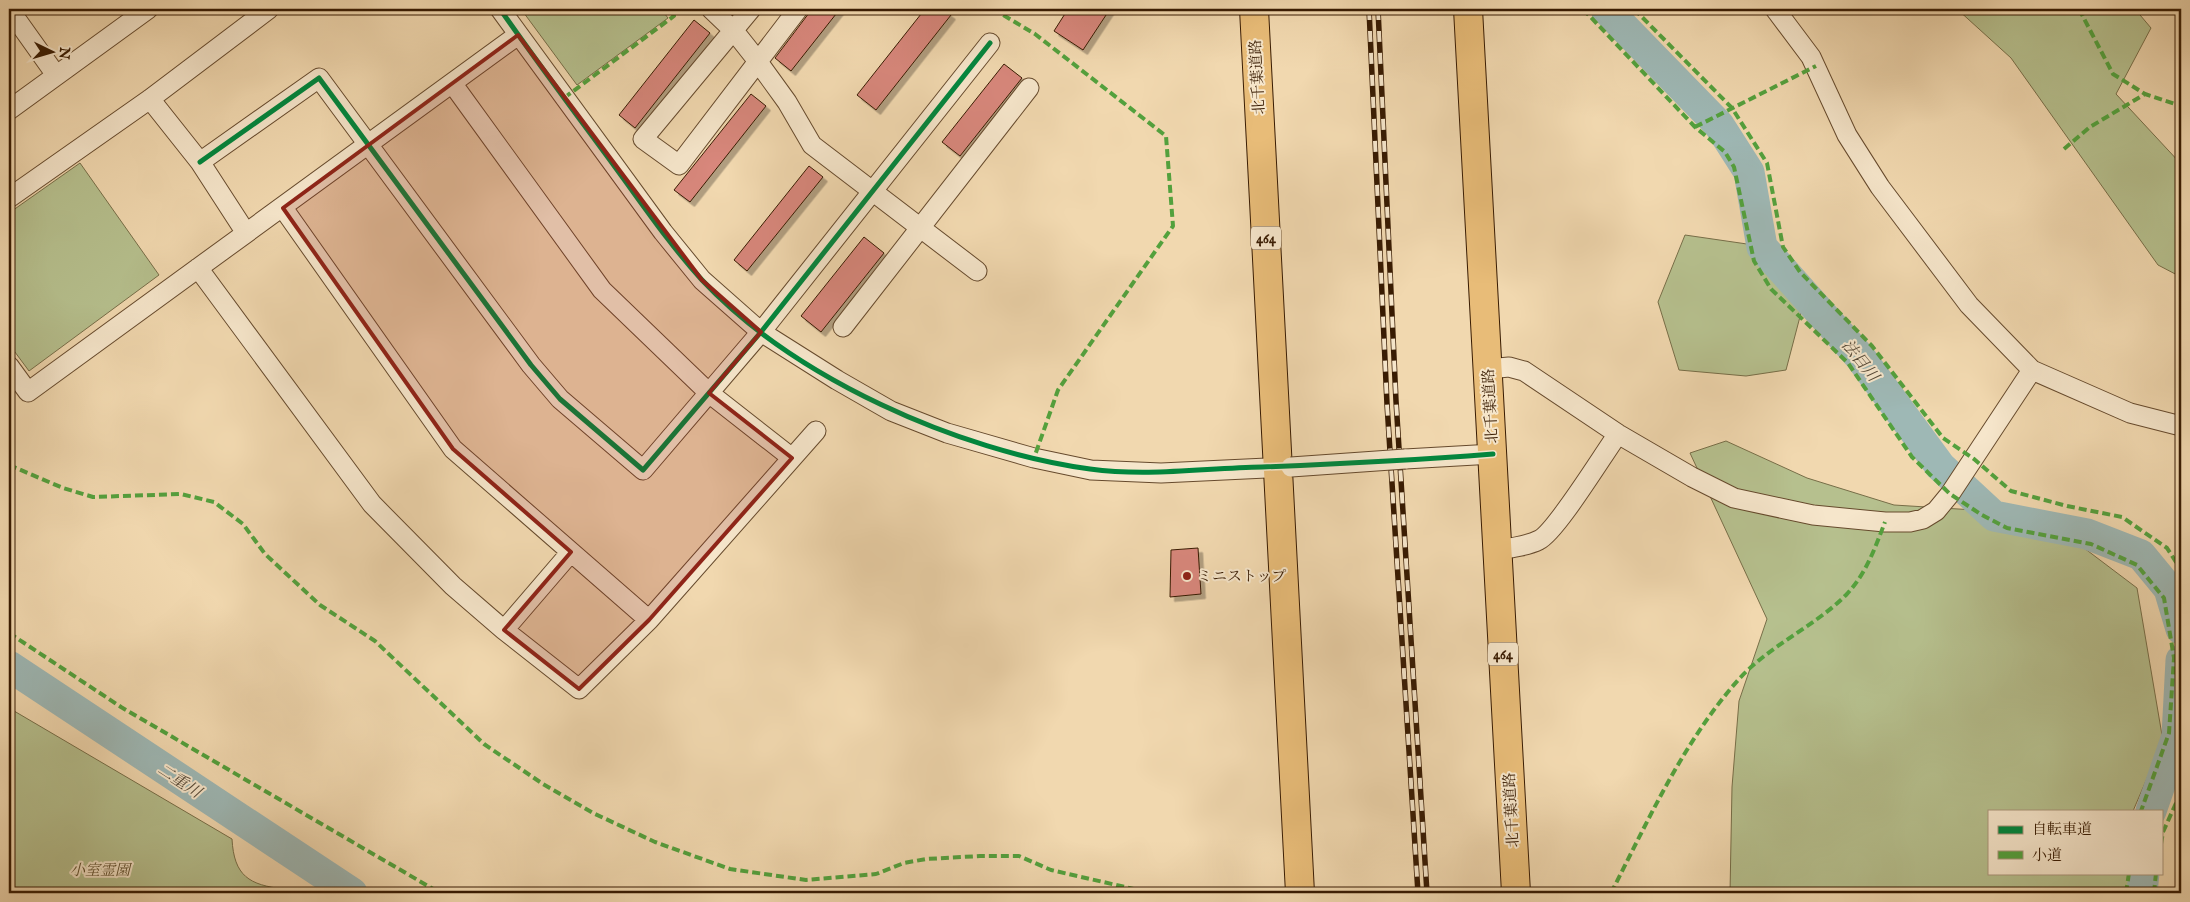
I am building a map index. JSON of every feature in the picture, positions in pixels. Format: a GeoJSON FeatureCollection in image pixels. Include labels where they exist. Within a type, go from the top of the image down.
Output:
{"type":"FeatureCollection","features":[{"type":"Feature","properties":{"kind":"highway","name":"北千葉道路"},"geometry":{"type":"LineString","coordinates":[[1254,9],[1285,467],[1300,893]]}},
{"type":"Feature","properties":{"kind":"highway","name":"北千葉道路"},"geometry":{"type":"LineString","coordinates":[[1468,9],[1488,369],[1484,454],[1498,550],[1516,893]]}},
{"type":"Feature","properties":{"kind":"street"},"geometry":{"type":"LineString","coordinates":[[9,9],[56,75]]}},
{"type":"Feature","properties":{"kind":"street"},"geometry":{"type":"LineString","coordinates":[[9,198],[150,99],[269,9]]}},
{"type":"Feature","properties":{"kind":"street"},"geometry":{"type":"LineString","coordinates":[[500,9],[662,232],[702,280],[761,332],[803,360],[892,411],[947,433],[1034,458],[1091,470],[1162,474],[1484,454]]}},
{"type":"Feature","properties":{"kind":"street"},"geometry":{"type":"LineString","coordinates":[[711,9],[734,31],[759,63],[786,102],[812,145],[872,193],[977,271]]}},
{"type":"Feature","properties":{"kind":"street"},"geometry":{"type":"LineString","coordinates":[[751,9],[644,139],[679,165],[759,63],[798,9]]}},
{"type":"Feature","properties":{"kind":"street"},"geometry":{"type":"LineString","coordinates":[[1775,9],[1811,57],[1847,135],[1880,188],[1969,305],[2032,370],[2130,413],[2181,426]]}},
{"type":"Feature","properties":{"kind":"street"},"geometry":{"type":"LineString","coordinates":[[9,110],[142,10]]}},
{"type":"Feature","properties":{"kind":"street"},"geometry":{"type":"LineString","coordinates":[[9,366],[28,392],[518,35]]}},
{"type":"Feature","properties":{"kind":"street"},"geometry":{"type":"LineString","coordinates":[[200,162],[319,78],[531,365],[560,398],[643,470],[761,332],[990,43]]}},
{"type":"Feature","properties":{"kind":"street"},"geometry":{"type":"LineString","coordinates":[[452,83],[602,290],[709,393],[792,458]]}},
{"type":"Feature","properties":{"kind":"street"},"geometry":{"type":"LineString","coordinates":[[843,327],[1029,88]]}},
{"type":"Feature","properties":{"kind":"street"},"geometry":{"type":"LineString","coordinates":[[150,99],[200,162],[246,233]]}},
{"type":"Feature","properties":{"kind":"street"},"geometry":{"type":"LineString","coordinates":[[283,208],[453,449],[649,620]]}},
{"type":"Feature","properties":{"kind":"street"},"geometry":{"type":"LineString","coordinates":[[198,268],[372,504],[453,586],[504,630],[579,689],[649,620],[816,431]]}},
{"type":"Feature","properties":{"kind":"street"},"geometry":{"type":"LineString","coordinates":[[1488,369],[1510,367],[1524,371],[1618,434],[1692,477],[1734,498],[1813,515],[1885,522],[1910,522],[1923,519],[1936,511],[1974,459],[2032,370]]}},
{"type":"Feature","properties":{"kind":"street"},"geometry":{"type":"LineString","coordinates":[[1498,550],[1541,540],[1554,526],[1618,434]]}},
{"type":"Feature","properties":{"kind":"street"},"geometry":{"type":"LineString","coordinates":[[504,630],[571,552]]}},
{"type":"Feature","properties":{"kind":"highlighted area"},"geometry":{"type":"Polygon","coordinates":[[[518,35],[702,280],[761,332],[709,393],[792,458],[649,620],[579,689],[504,630],[571,552],[453,449],[283,208],[518,35]]]}},
{"type":"Feature","properties":{"kind":"green space"},"geometry":{"type":"Polygon","coordinates":[[[521,9],[661,9],[668,18],[577,85],[521,9]]]}},
{"type":"Feature","properties":{"kind":"green space"},"geometry":{"type":"Polygon","coordinates":[[[1957,9],[2135,9],[2151,28],[2116,94],[2181,164],[2181,277],[2158,265],[2011,58],[1957,9]]]}},
{"type":"Feature","properties":{"kind":"green space"},"geometry":{"type":"Polygon","coordinates":[[[80,163],[159,275],[29,371],[9,344],[9,213],[80,163]]]}},
{"type":"Feature","properties":{"kind":"green space"},"geometry":{"type":"Polygon","coordinates":[[[1685,235],[1747,244],[1802,309],[1786,370],[1746,376],[1679,370],[1658,302],[1685,235]]]}},
{"type":"Feature","properties":{"kind":"green space"},"geometry":{"type":"Polygon","coordinates":[[[1726,441],[1807,478],[1894,505],[2039,514],[2137,588],[2163,741],[2133,810],[1988,810],[1988,874],[2135,874],[2149,890],[2156,893],[1730,893],[1732,787],[1739,701],[1767,619],[1690,453],[1726,441]]]}},
{"type":"Feature","properties":{"kind":"green space","name":"小室霊園"},"geometry":{"type":"Polygon","coordinates":[[[9,708],[232,839],[233,852],[240,870],[253,881],[261,885],[298,890],[306,893],[9,893],[9,708]]]}},
{"type":"Feature","properties":{"kind":"building"},"geometry":{"type":"Polygon","coordinates":[[[812,9],[840,9],[791,71],[775,58],[812,9]]]}},
{"type":"Feature","properties":{"kind":"building"},"geometry":{"type":"Polygon","coordinates":[[[925,9],[943,9],[951,15],[876,110],[857,95],[925,9]]]}},
{"type":"Feature","properties":{"kind":"building"},"geometry":{"type":"Polygon","coordinates":[[[1068,9],[1110,9],[1083,50],[1054,31],[1068,9]]]}},
{"type":"Feature","properties":{"kind":"building"},"geometry":{"type":"Polygon","coordinates":[[[694,20],[710,33],[635,128],[619,115],[694,20]]]}},
{"type":"Feature","properties":{"kind":"building"},"geometry":{"type":"Polygon","coordinates":[[[1004,64],[1022,78],[960,156],[942,142],[1004,64]]]}},
{"type":"Feature","properties":{"kind":"building"},"geometry":{"type":"Polygon","coordinates":[[[751,94],[766,106],[690,202],[674,190],[751,94]]]}},
{"type":"Feature","properties":{"kind":"building"},"geometry":{"type":"Polygon","coordinates":[[[809,166],[823,177],[747,271],[734,260],[809,166]]]}},
{"type":"Feature","properties":{"kind":"building"},"geometry":{"type":"Polygon","coordinates":[[[864,237],[884,253],[821,332],[801,316],[864,237]]]}},
{"type":"Feature","properties":{"kind":"building"},"geometry":{"type":"Polygon","coordinates":[[[1198,548],[1201,594],[1170,597],[1171,550],[1198,548]]]}},
{"type":"Feature","properties":{"kind":"waterway","name":"法目川"},"geometry":{"type":"LineString","coordinates":[[1606,9],[1719,125],[1749,172],[1762,247],[1860,357],[1940,466],[1994,516],[2087,534],[2141,555],[2169,589],[2181,629]]}},
{"type":"Feature","properties":{"kind":"waterway","name":"法目川"},"geometry":{"type":"LineString","coordinates":[[2151,810],[2177,736],[2181,660]]}},
{"type":"Feature","properties":{"kind":"waterway","name":"二重川"},"geometry":{"type":"LineString","coordinates":[[9,666],[352,893]]}},
{"type":"Feature","properties":{"kind":"waterway","name":"法目川"},"geometry":{"type":"LineString","coordinates":[[2142,893],[2144,874]]}},
{"type":"Feature","properties":{"kind":"railway"},"geometry":{"type":"LineString","coordinates":[[1369,9],[1387,404],[1418,893]]}},
{"type":"Feature","properties":{"kind":"railway"},"geometry":{"type":"LineString","coordinates":[[1378,9],[1396,401],[1427,893]]}},
{"type":"Feature","properties":{"kind":"marked path"},"geometry":{"type":"LineString","coordinates":[[564,98],[674,16],[669,9]]}},
{"type":"Feature","properties":{"kind":"marked path"},"geometry":{"type":"LineString","coordinates":[[993,9],[1035,34],[1166,136],[1173,226],[1058,390],[1034,458]]}},
{"type":"Feature","properties":{"kind":"marked path"},"geometry":{"type":"LineString","coordinates":[[1583,9],[1695,127],[1725,152],[1734,167],[1754,261],[1771,289],[1848,363],[1912,457],[1950,494],[1982,515],[2007,528],[2091,544],[2137,565],[2164,598],[2174,658],[2169,733],[2141,810]]}},
{"type":"Feature","properties":{"kind":"marked path"},"geometry":{"type":"LineString","coordinates":[[1634,9],[1732,108],[1767,163],[1783,247],[1800,272],[1872,346],[1943,438],[1974,459],[2011,491],[2067,506],[2122,517],[2167,548],[2181,570]]}},
{"type":"Feature","properties":{"kind":"marked path"},"geometry":{"type":"LineString","coordinates":[[2079,9],[2113,74],[2145,94]]}},
{"type":"Feature","properties":{"kind":"marked path"},"geometry":{"type":"LineString","coordinates":[[1695,127],[1816,66]]}},
{"type":"Feature","properties":{"kind":"marked path"},"geometry":{"type":"LineString","coordinates":[[2064,149],[2090,127],[2145,94],[2181,106]]}},
{"type":"Feature","properties":{"kind":"marked path"},"geometry":{"type":"LineString","coordinates":[[9,465],[63,488],[93,497],[181,494],[214,502],[243,524],[265,554],[320,605],[375,641],[484,744],[543,784],[593,813],[655,842],[730,869],[806,880],[876,874],[904,863],[926,859],[1019,856],[1051,870],[1151,893]]}},
{"type":"Feature","properties":{"kind":"marked path"},"geometry":{"type":"LineString","coordinates":[[1611,893],[1668,782],[1719,703],[1751,667],[1820,617],[1846,595],[1864,570],[1874,551],[1885,522]]}},
{"type":"Feature","properties":{"kind":"marked path"},"geometry":{"type":"LineString","coordinates":[[9,633],[121,707],[440,893]]}},
{"type":"Feature","properties":{"kind":"marked path"},"geometry":{"type":"LineString","coordinates":[[2162,838],[2181,792]]}},
{"type":"Feature","properties":{"kind":"marked path"},"geometry":{"type":"LineString","coordinates":[[2126,893],[2129,874]]}},
{"type":"Feature","properties":{"kind":"marked path"},"geometry":{"type":"LineString","coordinates":[[2154,893],[2156,874]]}},
{"type":"Feature","properties":{"kind":"cycle path"},"geometry":{"type":"LineString","coordinates":[[500,9],[657,225],[702,280],[740,316],[783,348],[830,378],[881,404],[933,427],[987,446],[1039,460],[1112,471],[1176,471],[1378,462],[1493,454]]}},
{"type":"Feature","properties":{"kind":"cycle path"},"geometry":{"type":"LineString","coordinates":[[200,162],[319,78],[531,365],[560,399],[643,470],[761,332],[990,43]]}},
{"type":"Feature","properties":{"kind":"place","name":"ミニストップ"},"geometry":{"type":"Point","coordinates":[1187,576]}}]}
